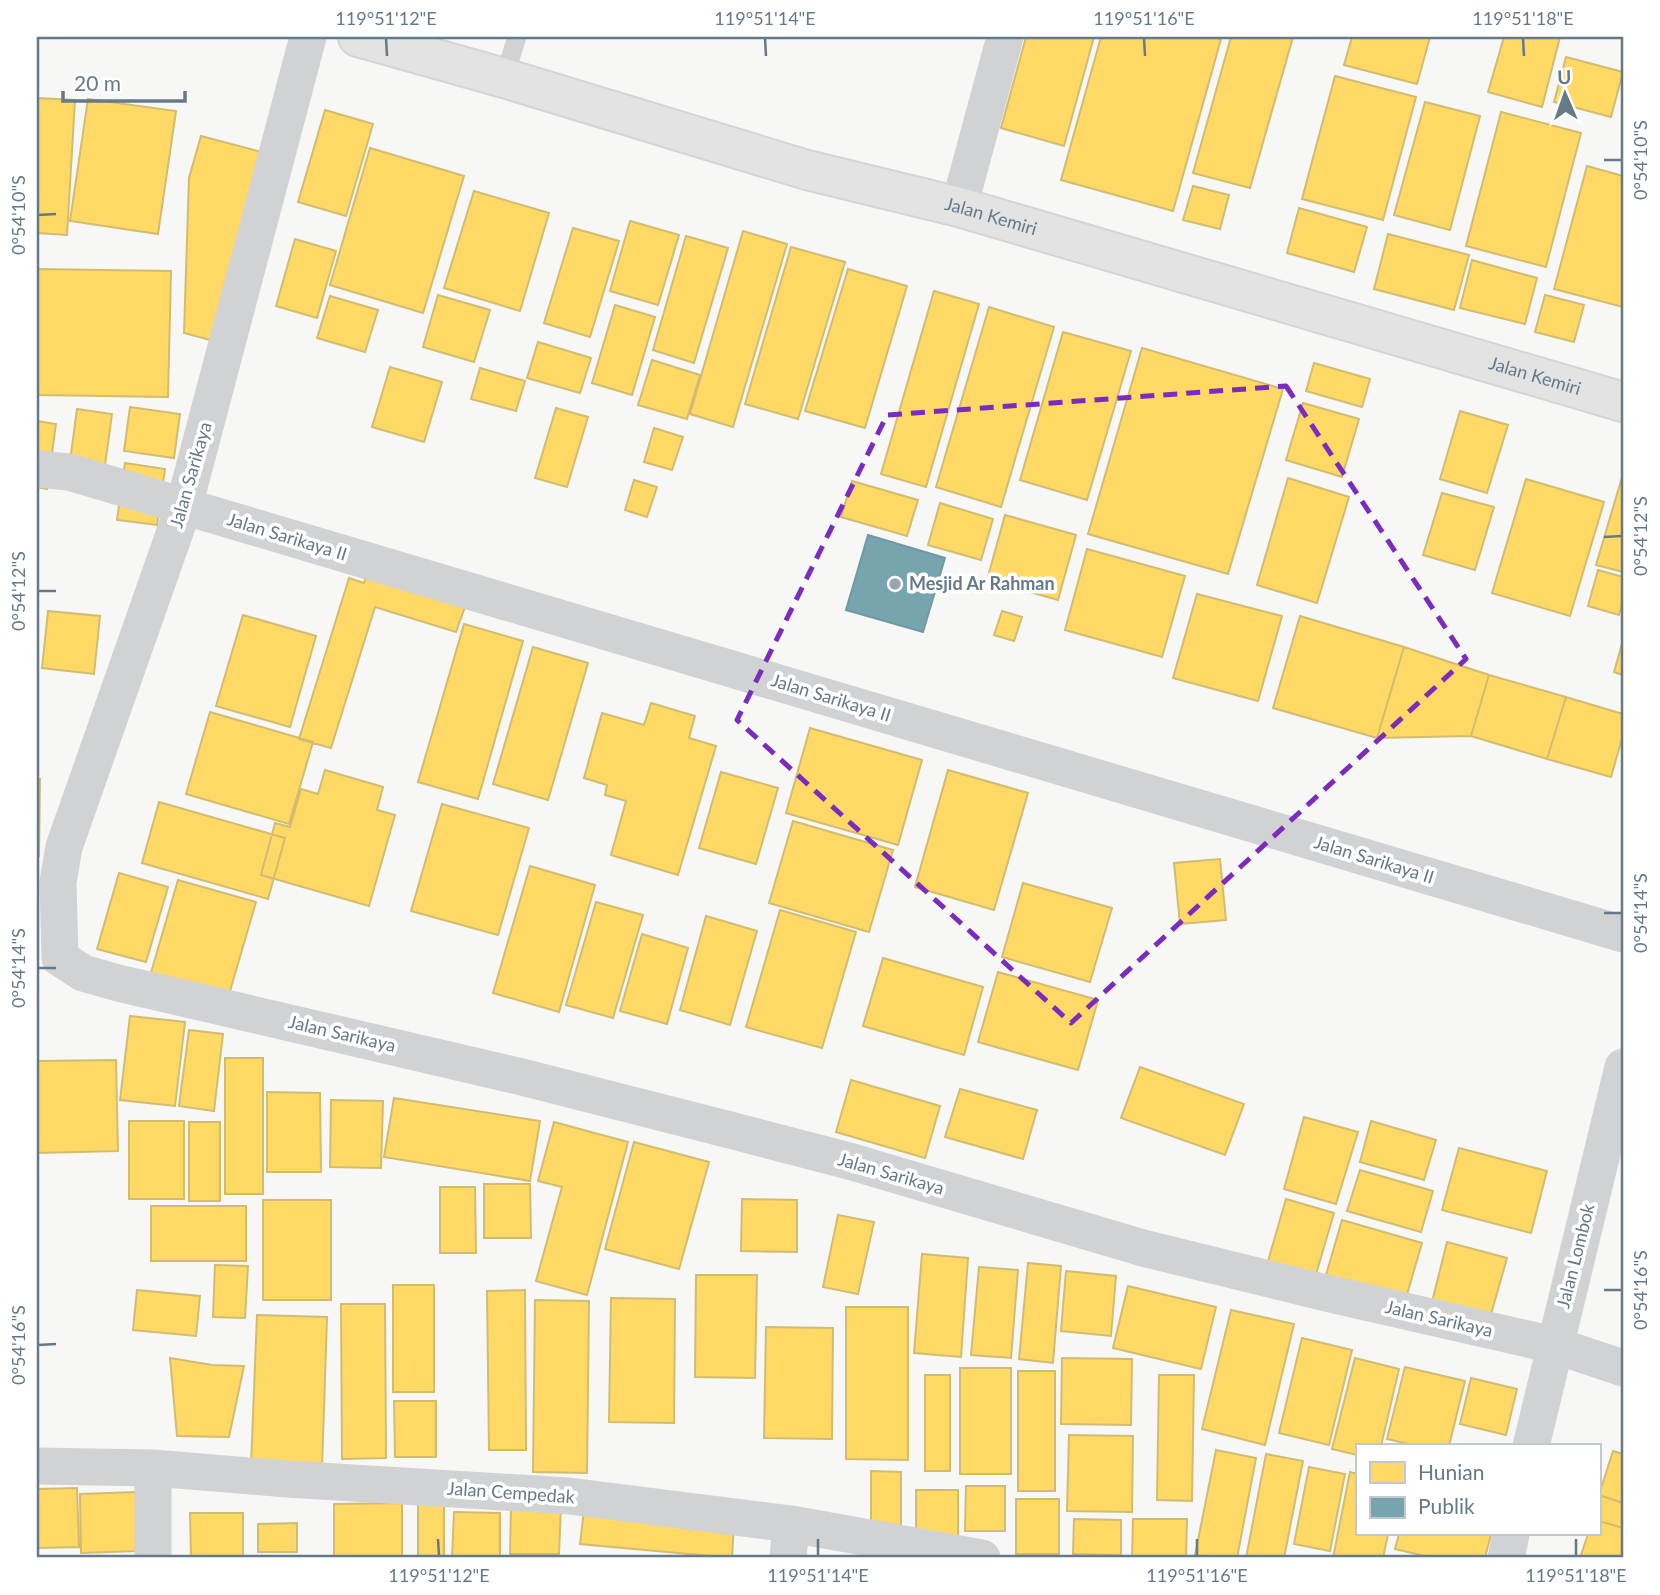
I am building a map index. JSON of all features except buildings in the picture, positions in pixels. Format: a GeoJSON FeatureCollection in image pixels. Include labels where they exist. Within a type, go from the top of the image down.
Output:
{"type":"FeatureCollection","features":[{"type":"Feature","properties":{"kind":"street","name":"Jalan Sarikaya"},"geometry":{"type":"LineString","coordinates":[[308,37],[184,506],[64,847],[48,962],[118,983],[518,1076],[849,1161],[1143,1248],[1554,1345],[1623,1368]]}},
{"type":"Feature","properties":{"kind":"street","name":"Jalan Kemiri"},"geometry":{"type":"LineString","coordinates":[[358,37],[504,78],[807,170],[959,206],[1623,402]]}},
{"type":"Feature","properties":{"kind":"street"},"geometry":{"type":"LineString","coordinates":[[959,206],[1005,37]]}},
{"type":"Feature","properties":{"kind":"street","name":"Jalan Sarikaya II"},"geometry":{"type":"LineString","coordinates":[[37,469],[69,472],[1623,934]]}},
{"type":"Feature","properties":{"kind":"street","name":"Jalan Lombok"},"geometry":{"type":"LineString","coordinates":[[1531,1444],[1623,1067]]}},
{"type":"Feature","properties":{"kind":"street","name":"Jalan Cempedak"},"geometry":{"type":"LineString","coordinates":[[37,1466],[153,1468],[569,1496],[790,1541],[982,1558]]}},
{"type":"Feature","properties":{"kind":"street"},"geometry":{"type":"LineString","coordinates":[[153,1468],[153,1558]]}},
{"type":"Feature","properties":{"kind":"street"},"geometry":{"type":"LineString","coordinates":[[1506,1558],[1511,1536]]}},
{"type":"Feature","properties":{"kind":"lane"},"geometry":{"type":"LineString","coordinates":[[504,78],[517,37]]}},
{"type":"Feature","properties":{"kind":"highlighted area"},"geometry":{"type":"Polygon","coordinates":[[[1286,386],[1466,659],[1071,1023],[737,720],[887,415],[1286,386]]]}},
{"type":"Feature","properties":{"kind":"place","name":"Mesjid Ar Rahman"},"geometry":{"type":"Point","coordinates":[895,584]}}]}
